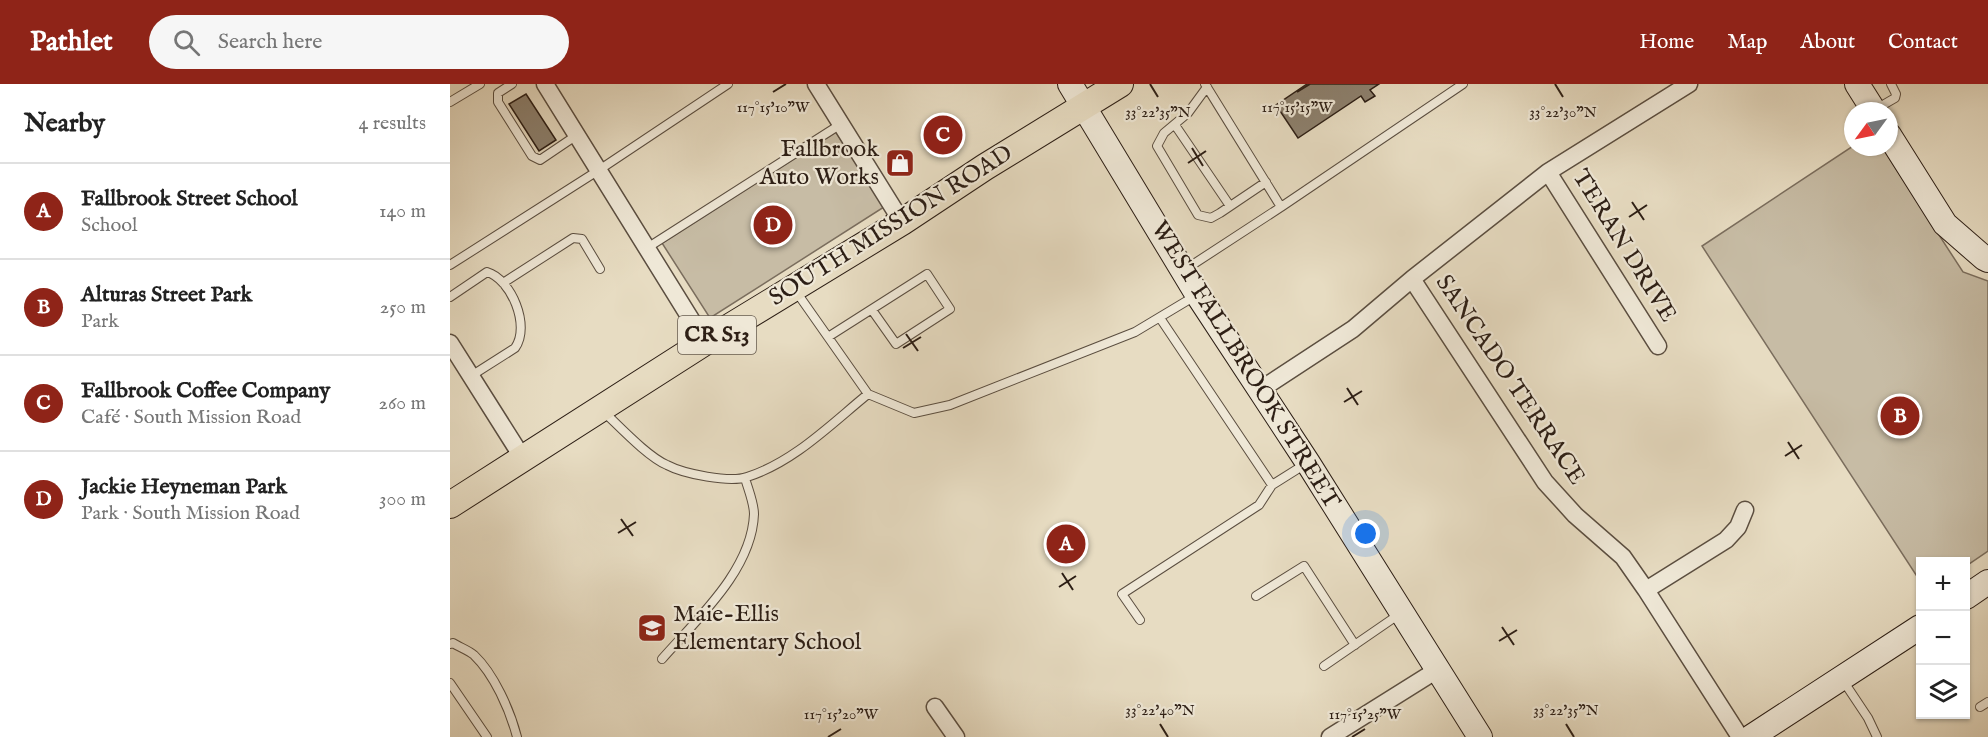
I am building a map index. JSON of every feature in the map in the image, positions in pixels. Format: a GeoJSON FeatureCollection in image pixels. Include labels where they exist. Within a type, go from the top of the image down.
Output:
{"type":"FeatureCollection","features":[{"type":"Feature","properties":{"kind":"main road","name":"SOUTH MISSION ROAD"},"geometry":{"type":"LineString","coordinates":[[450,505],[524,460],[705,342],[903,222],[985,167],[1120,84]]}},
{"type":"Feature","properties":{"kind":"street"},"geometry":{"type":"LineString","coordinates":[[545,84],[705,342]]}},
{"type":"Feature","properties":{"kind":"street"},"geometry":{"type":"LineString","coordinates":[[816,84],[903,222]]}},
{"type":"Feature","properties":{"kind":"street","name":"WEST FALLBROOK STREET"},"geometry":{"type":"LineString","coordinates":[[1070,84],[1197,294],[1308,463],[1480,737]]}},
{"type":"Feature","properties":{"kind":"street"},"geometry":{"type":"LineString","coordinates":[[1260,390],[1353,328],[1548,172],[1689,84]]}},
{"type":"Feature","properties":{"kind":"street"},"geometry":{"type":"LineString","coordinates":[[1857,84],[1868,102]]}},
{"type":"Feature","properties":{"kind":"street"},"geometry":{"type":"LineString","coordinates":[[1898,149],[1945,224],[1988,260]]}},
{"type":"Feature","properties":{"kind":"street","name":"TERAN DRIVE"},"geometry":{"type":"LineString","coordinates":[[1548,172],[1658,346]]}},
{"type":"Feature","properties":{"kind":"street","name":"SANCADO TERRACE"},"geometry":{"type":"LineString","coordinates":[[1412,279],[1545,482],[1575,515],[1623,557],[1740,737]]}},
{"type":"Feature","properties":{"kind":"street"},"geometry":{"type":"LineString","coordinates":[[450,343],[524,460]]}},
{"type":"Feature","properties":{"kind":"street"},"geometry":{"type":"LineString","coordinates":[[1646,590],[1726,540],[1738,527],[1745,510]]}},
{"type":"Feature","properties":{"kind":"street"},"geometry":{"type":"LineString","coordinates":[[1970,594],[1988,582]]}},
{"type":"Feature","properties":{"kind":"street"},"geometry":{"type":"LineString","coordinates":[[1751,737],[1916,630]]}},
{"type":"Feature","properties":{"kind":"street"},"geometry":{"type":"LineString","coordinates":[[1330,737],[1437,670]]}},
{"type":"Feature","properties":{"kind":"street"},"geometry":{"type":"LineString","coordinates":[[935,707],[956,737]]}},
{"type":"Feature","properties":{"kind":"lane"},"geometry":{"type":"LineString","coordinates":[[450,102],[480,84]]}},
{"type":"Feature","properties":{"kind":"lane"},"geometry":{"type":"LineString","coordinates":[[512,84],[498,93],[498,102],[532,156],[540,160],[577,135]]}},
{"type":"Feature","properties":{"kind":"lane"},"geometry":{"type":"LineString","coordinates":[[450,265],[728,84]]}},
{"type":"Feature","properties":{"kind":"lane"},"geometry":{"type":"LineString","coordinates":[[1183,271],[1463,84]]}},
{"type":"Feature","properties":{"kind":"lane"},"geometry":{"type":"LineString","coordinates":[[1889,102],[1895,98],[1896,94],[1890,84]]}},
{"type":"Feature","properties":{"kind":"lane"},"geometry":{"type":"LineString","coordinates":[[1266,182],[1211,218],[1198,214],[1157,146],[1164,133],[1188,113],[1206,86],[1266,182],[1281,207]]}},
{"type":"Feature","properties":{"kind":"lane"},"geometry":{"type":"LineString","coordinates":[[647,248],[841,124]]}},
{"type":"Feature","properties":{"kind":"lane"},"geometry":{"type":"LineString","coordinates":[[1175,125],[1230,206]]}},
{"type":"Feature","properties":{"kind":"lane"},"geometry":{"type":"LineString","coordinates":[[503,284],[573,238],[582,239],[600,269]]}},
{"type":"Feature","properties":{"kind":"lane"},"geometry":{"type":"LineString","coordinates":[[450,297],[487,272],[495,274],[511,294],[519,312],[520,342],[515,348],[471,376]]}},
{"type":"Feature","properties":{"kind":"lane"},"geometry":{"type":"LineString","coordinates":[[828,337],[927,274],[950,309],[896,344],[872,310]]}},
{"type":"Feature","properties":{"kind":"lane"},"geometry":{"type":"LineString","coordinates":[[793,287],[868,394],[914,412],[950,405],[1135,332],[1197,294]]}},
{"type":"Feature","properties":{"kind":"lane"},"geometry":{"type":"LineString","coordinates":[[1160,318],[1272,485]]}},
{"type":"Feature","properties":{"kind":"lane"},"geometry":{"type":"LineString","coordinates":[[602,409],[631,438],[665,465],[701,477],[746,478],[787,459],[868,394]]}},
{"type":"Feature","properties":{"kind":"lane"},"geometry":{"type":"LineString","coordinates":[[1140,620],[1122,594],[1258,506],[1272,485],[1308,463]]}},
{"type":"Feature","properties":{"kind":"lane"},"geometry":{"type":"LineString","coordinates":[[662,659],[700,617],[728,580],[748,548],[754,513],[746,478]]}},
{"type":"Feature","properties":{"kind":"lane"},"geometry":{"type":"LineString","coordinates":[[1256,596],[1304,566],[1355,645]]}},
{"type":"Feature","properties":{"kind":"lane"},"geometry":{"type":"LineString","coordinates":[[1324,666],[1401,613]]}},
{"type":"Feature","properties":{"kind":"lane"},"geometry":{"type":"LineString","coordinates":[[450,644],[473,654],[492,679],[510,711],[517,737]]}},
{"type":"Feature","properties":{"kind":"lane"},"geometry":{"type":"LineString","coordinates":[[1841,679],[1868,718],[1877,737]]}},
{"type":"Feature","properties":{"kind":"lane"},"geometry":{"type":"LineString","coordinates":[[450,683],[487,737]]}},
{"type":"Feature","properties":{"kind":"shaded area"},"geometry":{"type":"Polygon","coordinates":[[[836,132],[884,207],[710,318],[662,243],[836,132]]]}},
{"type":"Feature","properties":{"kind":"shaded area"},"geometry":{"type":"Polygon","coordinates":[[[1844,152],[1844,156],[1888,156],[1963,272],[1988,281],[1988,551],[1970,563],[1970,557],[1916,557],[1916,575],[1702,246],[1844,152]]]}},
{"type":"Feature","properties":{"kind":"building"},"geometry":{"type":"Polygon","coordinates":[[[1307,84],[1379,84],[1370,90],[1375,96],[1365,102],[1361,96],[1298,138],[1276,105],[1307,84]]]}},
{"type":"Feature","properties":{"kind":"building"},"geometry":{"type":"Polygon","coordinates":[[[526,94],[556,140],[539,151],[509,104],[526,94]]]}},
{"type":"Feature","properties":{"kind":"place","name":"Fallbrook Coffee Company"},"geometry":{"type":"Point","coordinates":[943,135]}},
{"type":"Feature","properties":{"kind":"place","name":"Fallbrook Auto Works"},"geometry":{"type":"Point","coordinates":[900,163]}},
{"type":"Feature","properties":{"kind":"place","name":"Jackie Heyneman Park"},"geometry":{"type":"Point","coordinates":[773,225]}},
{"type":"Feature","properties":{"kind":"place","name":"Alturas Street Park"},"geometry":{"type":"Point","coordinates":[1900,416]}},
{"type":"Feature","properties":{"kind":"place","name":"Fallbrook Street School"},"geometry":{"type":"Point","coordinates":[1066,544]}},
{"type":"Feature","properties":{"kind":"place","name":"Maie-Ellis Elementary School"},"geometry":{"type":"Point","coordinates":[652,628]}}]}
